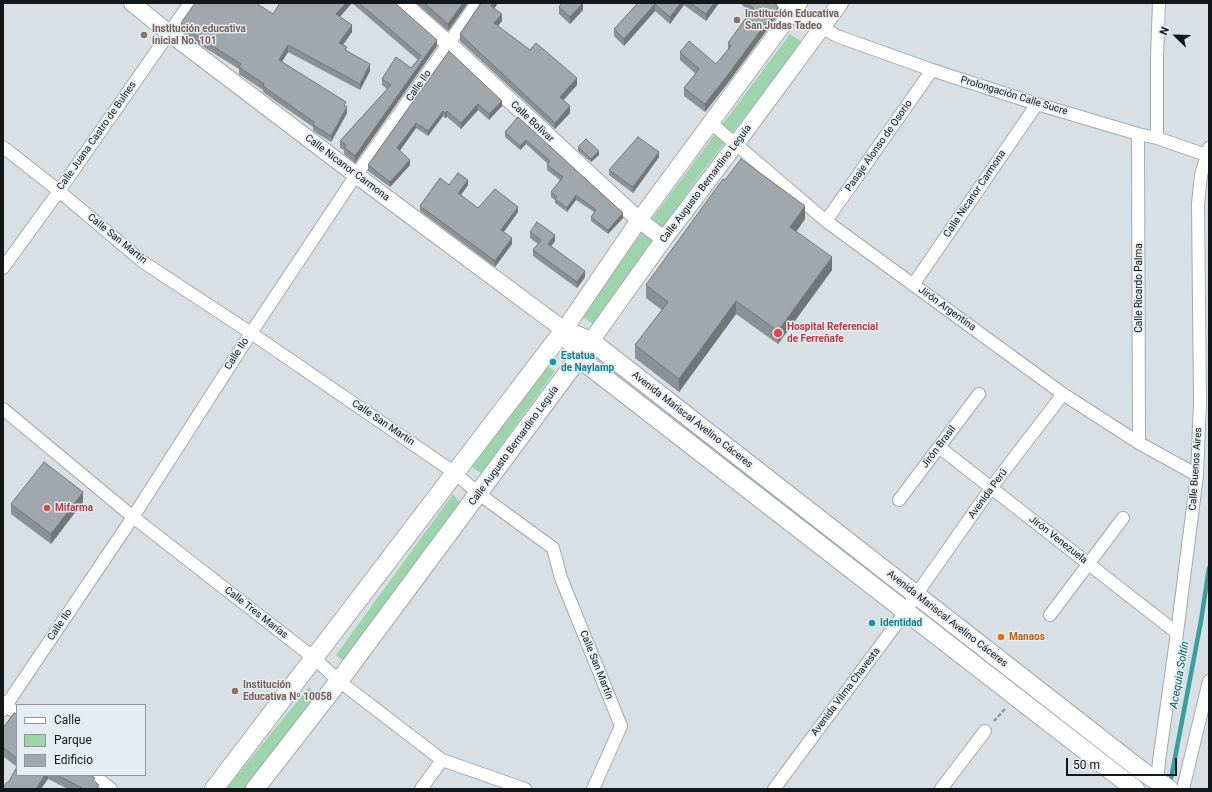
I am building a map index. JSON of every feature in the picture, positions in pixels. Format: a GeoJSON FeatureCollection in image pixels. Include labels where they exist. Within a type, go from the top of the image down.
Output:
{"type":"FeatureCollection","features":[{"type":"Feature","properties":{"kind":"main road","name":"Avenida Mariscal Avelino Cáceres"},"geometry":{"type":"LineString","coordinates":[[564,330],[591,341],[1161,786]]}},
{"type":"Feature","properties":{"kind":"main road","name":"Avenida Mariscal Avelino Cáceres"},"geometry":{"type":"LineString","coordinates":[[564,330],[579,358],[1135,789]]}},
{"type":"Feature","properties":{"kind":"main road"},"geometry":{"type":"LineString","coordinates":[[214,789],[564,330]]}},
{"type":"Feature","properties":{"kind":"main road","name":"Calle Augusto Bernardino Leguía"},"geometry":{"type":"LineString","coordinates":[[256,789],[479,494],[591,341]]}},
{"type":"Feature","properties":{"kind":"street","name":"Calle Nicanor Carmona"},"geometry":{"type":"LineString","coordinates":[[132,3],[169,33],[356,175],[564,330]]}},
{"type":"Feature","properties":{"kind":"street","name":"Calle Juana Castro de Bulnes"},"geometry":{"type":"LineString","coordinates":[[3,268],[59,192],[190,3]]}},
{"type":"Feature","properties":{"kind":"street","name":"Calle Bolívar"},"geometry":{"type":"LineString","coordinates":[[402,3],[449,44],[640,220],[664,239]]}},
{"type":"Feature","properties":{"kind":"street","name":"Calle Ilo"},"geometry":{"type":"LineString","coordinates":[[4,706],[133,517],[251,333],[356,175],[477,3]]}},
{"type":"Feature","properties":{"kind":"street","name":"Calle Augusto Bernardino Leguía"},"geometry":{"type":"LineString","coordinates":[[591,341],[664,239],[840,3]]}},
{"type":"Feature","properties":{"kind":"street"},"geometry":{"type":"LineString","coordinates":[[1157,138],[1157,56],[1159,3]]}},
{"type":"Feature","properties":{"kind":"street","name":"Prolongación Calle Sucre"},"geometry":{"type":"LineString","coordinates":[[792,6],[822,29],[837,36],[932,70],[1037,104],[1208,153]]}},
{"type":"Feature","properties":{"kind":"street"},"geometry":{"type":"LineString","coordinates":[[564,330],[792,6]]}},
{"type":"Feature","properties":{"kind":"street","name":"Pasaje Alonso de Osorio"},"geometry":{"type":"LineString","coordinates":[[826,221],[932,70]]}},
{"type":"Feature","properties":{"kind":"street","name":"Calle Nicanor Carmona"},"geometry":{"type":"LineString","coordinates":[[913,285],[1037,104]]}},
{"type":"Feature","properties":{"kind":"street","name":"Jirón Argentina"},"geometry":{"type":"LineString","coordinates":[[711,123],[826,221],[1063,394],[1139,443],[1197,475]]}},
{"type":"Feature","properties":{"kind":"street","name":"Calle Ricardo Palma"},"geometry":{"type":"LineString","coordinates":[[1138,134],[1139,443]]}},
{"type":"Feature","properties":{"kind":"street","name":"Calle San Martín"},"geometry":{"type":"LineString","coordinates":[[3,147],[143,262],[251,333],[455,473],[479,494],[553,548],[561,578],[621,726],[593,789]]}},
{"type":"Feature","properties":{"kind":"street","name":"Calle Buenos Aires"},"geometry":{"type":"LineString","coordinates":[[1161,786],[1159,761],[1197,475],[1200,402],[1198,204],[1201,175],[1208,153]]}},
{"type":"Feature","properties":{"kind":"street","name":"Jirón Brasil"},"geometry":{"type":"LineString","coordinates":[[899,500],[979,394]]}},
{"type":"Feature","properties":{"kind":"street","name":"Avenida Perú"},"geometry":{"type":"LineString","coordinates":[[916,595],[991,488],[1063,394]]}},
{"type":"Feature","properties":{"kind":"street","name":"Calle Tres Marías"},"geometry":{"type":"LineString","coordinates":[[3,409],[133,517],[314,658],[339,681],[442,760],[525,789]]}},
{"type":"Feature","properties":{"kind":"street","name":"Jirón Venezuela"},"geometry":{"type":"LineString","coordinates":[[939,447],[1177,633]]}},
{"type":"Feature","properties":{"kind":"street"},"geometry":{"type":"LineString","coordinates":[[1050,615],[1123,518]]}},
{"type":"Feature","properties":{"kind":"street","name":"Avenida Vilma Chavesta"},"geometry":{"type":"LineString","coordinates":[[774,789],[906,611],[916,595]]}},
{"type":"Feature","properties":{"kind":"street"},"geometry":{"type":"LineString","coordinates":[[1183,789],[1209,681]]}},
{"type":"Feature","properties":{"kind":"street"},"geometry":{"type":"LineString","coordinates":[[4,706],[16,713]]}},
{"type":"Feature","properties":{"kind":"street"},"geometry":{"type":"LineString","coordinates":[[941,789],[985,731]]}},
{"type":"Feature","properties":{"kind":"street"},"geometry":{"type":"LineString","coordinates":[[421,789],[442,760]]}},
{"type":"Feature","properties":{"kind":"street"},"geometry":{"type":"LineString","coordinates":[[94,776],[111,789]]}},
{"type":"Feature","properties":{"kind":"path"},"geometry":{"type":"LineString","coordinates":[[985,731],[1016,697]]}},
{"type":"Feature","properties":{"kind":"green space"},"geometry":{"type":"Polygon","coordinates":[[[790,34],[802,42],[702,172],[593,324],[582,316],[648,224],[790,34]]]}},
{"type":"Feature","properties":{"kind":"green space"},"geometry":{"type":"Polygon","coordinates":[[[544,364],[555,371],[481,473],[472,467],[544,364]]]}},
{"type":"Feature","properties":{"kind":"green space"},"geometry":{"type":"Polygon","coordinates":[[[453,494],[462,504],[345,662],[336,655],[453,494]]]}},
{"type":"Feature","properties":{"kind":"green space"},"geometry":{"type":"Polygon","coordinates":[[[309,687],[320,698],[245,789],[226,789],[309,687]]]}},
{"type":"Feature","properties":{"kind":"building"},"geometry":{"type":"Polygon","coordinates":[[[195,3],[256,3],[273,14],[280,3],[346,3],[336,14],[352,25],[339,43],[347,47],[345,50],[370,64],[360,84],[288,45],[279,60],[346,102],[344,105],[347,107],[331,136],[315,126],[313,124],[314,122],[239,67],[241,64],[197,36],[181,23],[195,3]]]}},
{"type":"Feature","properties":{"kind":"building"},"geometry":{"type":"Polygon","coordinates":[[[359,3],[395,3],[437,40],[355,156],[344,147],[346,145],[340,141],[391,85],[382,79],[396,57],[411,68],[421,56],[359,3]]]}},
{"type":"Feature","properties":{"kind":"building"},"geometry":{"type":"Polygon","coordinates":[[[424,3],[463,3],[448,24],[424,3]]]}},
{"type":"Feature","properties":{"kind":"building"},"geometry":{"type":"Polygon","coordinates":[[[481,3],[493,3],[491,6],[502,14],[494,23],[530,50],[536,43],[577,78],[560,97],[570,106],[555,123],[460,34],[481,3]]]}},
{"type":"Feature","properties":{"kind":"building"},"geometry":{"type":"Polygon","coordinates":[[[562,3],[583,3],[570,17],[559,7],[562,3]]]}},
{"type":"Feature","properties":{"kind":"building"},"geometry":{"type":"Polygon","coordinates":[[[638,3],[681,3],[670,17],[655,4],[624,39],[614,29],[638,3]]]}},
{"type":"Feature","properties":{"kind":"building"},"geometry":{"type":"Polygon","coordinates":[[[690,3],[714,3],[706,14],[690,3]]]}},
{"type":"Feature","properties":{"kind":"building"},"geometry":{"type":"Polygon","coordinates":[[[748,3],[773,3],[778,7],[705,104],[684,88],[699,69],[680,52],[689,41],[716,64],[731,46],[728,43],[753,8],[748,3]]]}},
{"type":"Feature","properties":{"kind":"building"},"geometry":{"type":"Polygon","coordinates":[[[449,51],[502,101],[489,114],[478,104],[461,123],[447,111],[445,113],[443,111],[428,131],[416,123],[397,148],[410,160],[390,182],[368,165],[449,51]]]}},
{"type":"Feature","properties":{"kind":"building"},"geometry":{"type":"Polygon","coordinates":[[[518,117],[623,213],[608,230],[591,217],[596,210],[576,195],[567,208],[555,199],[557,197],[551,192],[563,177],[547,165],[550,161],[526,140],[520,146],[505,132],[518,117]]]}},
{"type":"Feature","properties":{"kind":"building"},"geometry":{"type":"Polygon","coordinates":[[[638,137],[659,152],[633,187],[609,170],[638,137]]]}},
{"type":"Feature","properties":{"kind":"building"},"geometry":{"type":"Polygon","coordinates":[[[586,139],[599,151],[591,159],[578,147],[586,139]]]}},
{"type":"Feature","properties":{"kind":"building"},"geometry":{"type":"Polygon","coordinates":[[[741,159],[805,206],[790,227],[832,257],[778,331],[736,301],[679,379],[635,345],[668,302],[646,285],[723,179],[725,180],[741,159]]]}},
{"type":"Feature","properties":{"kind":"building"},"geometry":{"type":"Polygon","coordinates":[[[458,173],[468,180],[458,193],[478,208],[495,189],[518,207],[501,230],[512,238],[495,261],[420,206],[440,178],[449,185],[458,173]]]}},
{"type":"Feature","properties":{"kind":"building"},"geometry":{"type":"Polygon","coordinates":[[[537,222],[555,235],[548,244],[585,271],[577,282],[533,250],[541,240],[530,232],[537,222]]]}},
{"type":"Feature","properties":{"kind":"building","name":"Mifarma"},"geometry":{"type":"Polygon","coordinates":[[[44,462],[83,492],[51,534],[11,504],[44,462]]]}},
{"type":"Feature","properties":{"kind":"building"},"geometry":{"type":"Polygon","coordinates":[[[14,713],[16,714],[16,758],[3,747],[3,728],[14,713]]]}},
{"type":"Feature","properties":{"kind":"building"},"geometry":{"type":"Polygon","coordinates":[[[16,769],[16,776],[44,776],[36,789],[3,789],[7,782],[8,783],[16,769]]]}},
{"type":"Feature","properties":{"kind":"building"},"geometry":{"type":"Polygon","coordinates":[[[59,776],[92,776],[95,778],[93,780],[99,785],[96,789],[81,789],[82,788],[59,776]]]}},
{"type":"Feature","properties":{"kind":"waterway","name":"Acequia Soltín"},"geometry":{"type":"LineString","coordinates":[[1170,784],[1201,621],[1209,568]]}},
{"type":"Feature","properties":{"kind":"place","name":"Institución Educativa San Judas Tadeo"},"geometry":{"type":"Point","coordinates":[737,20]}},
{"type":"Feature","properties":{"kind":"place","name":"Institución educativa inicial No. 101"},"geometry":{"type":"Point","coordinates":[144,35]}},
{"type":"Feature","properties":{"kind":"place","name":"Hospital Referencial de Ferreñafe"},"geometry":{"type":"Point","coordinates":[778,333]}},
{"type":"Feature","properties":{"kind":"place","name":"Estatua de Naylamp"},"geometry":{"type":"Point","coordinates":[553,362]}},
{"type":"Feature","properties":{"kind":"place","name":"Mifarma"},"geometry":{"type":"Point","coordinates":[47,508]}},
{"type":"Feature","properties":{"kind":"place","name":"Identidad"},"geometry":{"type":"Point","coordinates":[872,623]}},
{"type":"Feature","properties":{"kind":"place","name":"Manaos"},"geometry":{"type":"Point","coordinates":[1001,637]}},
{"type":"Feature","properties":{"kind":"place","name":"Institución Educativa Nº 10058"},"geometry":{"type":"Point","coordinates":[235,691]}}]}
